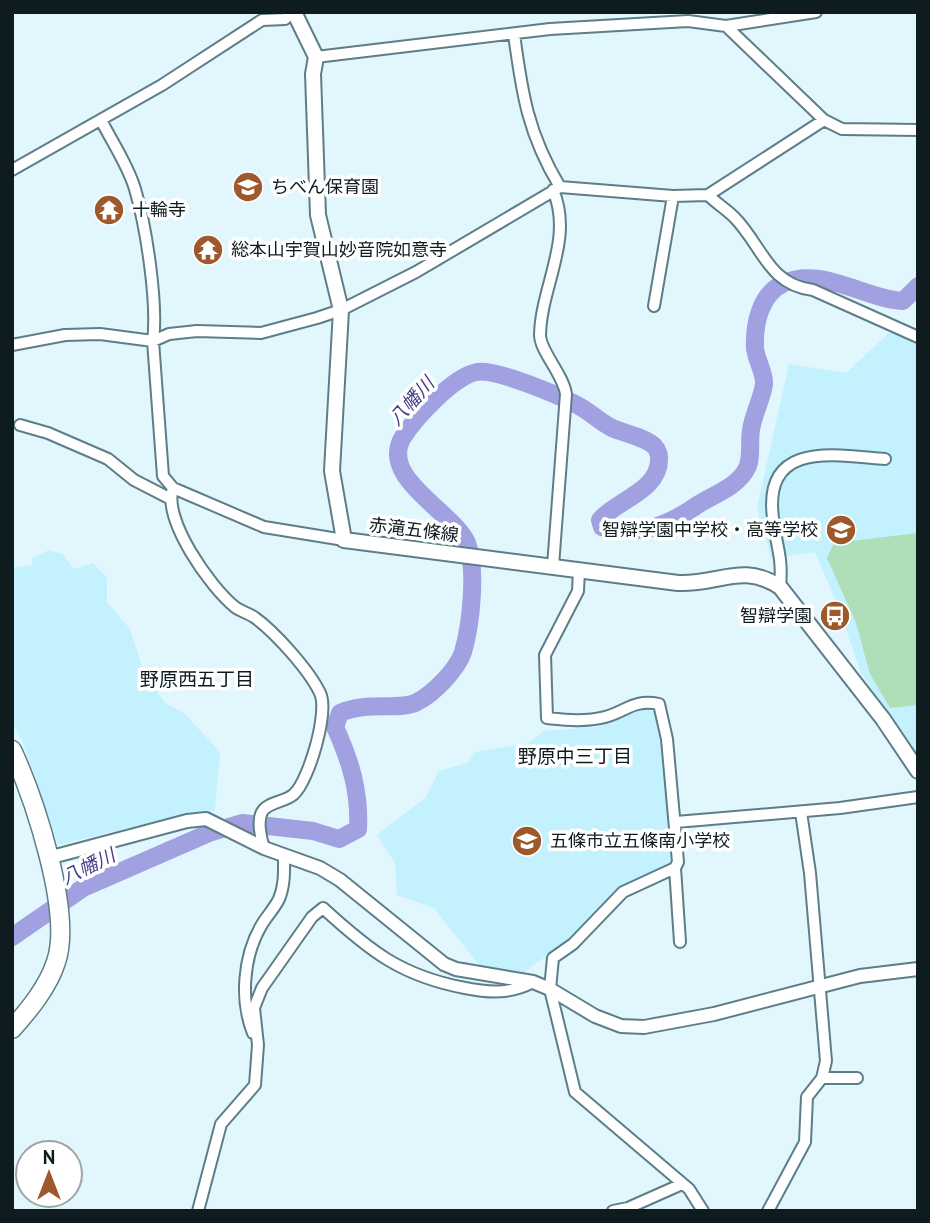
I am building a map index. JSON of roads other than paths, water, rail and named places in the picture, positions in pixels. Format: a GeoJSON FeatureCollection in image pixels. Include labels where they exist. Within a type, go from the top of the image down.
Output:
{"type":"FeatureCollection","features":[{"type":"Feature","properties":{"kind":"highway"},"geometry":{"type":"LineString","coordinates":[[12,750],[48,858],[62,929],[56,963],[12,1029]]}},
{"type":"Feature","properties":{"kind":"main road","name":"赤滝五條線"},"geometry":{"type":"LineString","coordinates":[[294,12],[316,57],[313,74],[318,215],[341,310],[331,471],[344,540],[693,584],[740,574],[757,574],[780,587],[883,719],[918,771]]}},
{"type":"Feature","properties":{"kind":"street"},"geometry":{"type":"LineString","coordinates":[[12,170],[162,85],[262,20],[285,19],[294,12]]}},
{"type":"Feature","properties":{"kind":"street"},"geometry":{"type":"LineString","coordinates":[[316,57],[621,23],[688,20],[726,26],[816,12]]}},
{"type":"Feature","properties":{"kind":"street"},"geometry":{"type":"LineString","coordinates":[[726,26],[824,120],[842,129],[918,130]]}},
{"type":"Feature","properties":{"kind":"street"},"geometry":{"type":"LineString","coordinates":[[514,34],[531,130],[556,189],[560,247],[547,284],[540,338],[563,379],[566,394],[553,566]]}},
{"type":"Feature","properties":{"kind":"street"},"geometry":{"type":"LineString","coordinates":[[101,120],[135,188],[155,322],[153,341],[163,476],[171,493],[172,516],[203,570],[235,607],[255,618],[308,673],[322,697],[321,725],[300,788],[291,797],[264,809],[255,838]]}},
{"type":"Feature","properties":{"kind":"street"},"geometry":{"type":"LineString","coordinates":[[12,345],[65,335],[100,334],[153,341],[169,334],[197,331],[261,333],[341,310],[416,272],[556,189],[673,196],[708,195],[824,120]]}},
{"type":"Feature","properties":{"kind":"street"},"geometry":{"type":"LineString","coordinates":[[708,195],[733,216],[767,265],[792,285],[813,290],[918,337]]}},
{"type":"Feature","properties":{"kind":"street"},"geometry":{"type":"LineString","coordinates":[[654,306],[673,196]]}},
{"type":"Feature","properties":{"kind":"street"},"geometry":{"type":"LineString","coordinates":[[20,425],[48,433],[108,459],[134,480],[264,527],[344,540]]}},
{"type":"Feature","properties":{"kind":"street"},"geometry":{"type":"LineString","coordinates":[[780,587],[782,560],[772,516],[775,489],[782,472],[801,457],[820,454],[885,459]]}},
{"type":"Feature","properties":{"kind":"street"},"geometry":{"type":"LineString","coordinates":[[579,570],[578,592],[545,655],[547,718],[583,721],[606,717],[642,701],[659,704],[667,739],[679,848],[675,868],[680,942]]}},
{"type":"Feature","properties":{"kind":"street"},"geometry":{"type":"LineString","coordinates":[[676,821],[801,812],[918,797]]}},
{"type":"Feature","properties":{"kind":"street"},"geometry":{"type":"LineString","coordinates":[[768,1211],[805,1142],[807,1097],[822,1077],[826,1061],[810,873],[801,812]]}},
{"type":"Feature","properties":{"kind":"street"},"geometry":{"type":"LineString","coordinates":[[48,858],[187,821],[206,819],[255,838],[264,848],[320,868],[340,880],[444,964],[456,969],[533,982],[595,1016],[621,1026],[644,1027],[820,988],[860,976],[918,969]]}},
{"type":"Feature","properties":{"kind":"street"},"geometry":{"type":"LineString","coordinates":[[258,1045],[245,1014],[244,988],[259,929],[279,898],[284,880],[284,855]]}},
{"type":"Feature","properties":{"kind":"street"},"geometry":{"type":"LineString","coordinates":[[675,868],[623,892],[573,944],[553,958],[550,989],[575,1092],[682,1184],[703,1211]]}},
{"type":"Feature","properties":{"kind":"street"},"geometry":{"type":"LineString","coordinates":[[198,1211],[221,1124],[254,1085],[258,1045],[254,1008],[262,988],[312,918],[323,908],[350,933],[401,970],[430,981],[506,992],[533,982]]}},
{"type":"Feature","properties":{"kind":"street"},"geometry":{"type":"LineString","coordinates":[[822,1077],[857,1077]]}},
{"type":"Feature","properties":{"kind":"street"},"geometry":{"type":"LineString","coordinates":[[613,1211],[628,1208],[682,1184]]}},
{"type":"Feature","properties":{"kind":"waterway","name":"八幡川"},"geometry":{"type":"LineString","coordinates":[[12,937],[83,888],[209,833],[242,823],[313,831],[339,839],[358,829],[353,776],[335,727],[340,713],[361,707],[402,706],[417,702],[450,674],[460,659],[466,641],[472,582],[467,543],[448,519],[409,480],[401,466],[398,452],[403,437],[417,419],[458,381],[477,372],[512,378],[569,401],[612,428],[652,444],[659,457],[658,469],[653,478],[600,520],[602,527],[615,530],[651,528],[674,519],[724,490],[743,475],[747,468],[752,424],[764,384],[755,348],[757,320],[769,294],[784,283],[813,278],[903,301],[918,286]]}},
{"type":"Feature","properties":{"kind":"place","name":"ちべん保育園"},"geometry":{"type":"Point","coordinates":[248,187]}},
{"type":"Feature","properties":{"kind":"place","name":"十輪寺"},"geometry":{"type":"Point","coordinates":[109,210]}},
{"type":"Feature","properties":{"kind":"place","name":"総本山宇賀山妙音院如意寺"},"geometry":{"type":"Point","coordinates":[208,250]}},
{"type":"Feature","properties":{"kind":"place","name":"智辯学園中学校・高等学校"},"geometry":{"type":"Point","coordinates":[841,530]}},
{"type":"Feature","properties":{"kind":"place","name":"智辯学園"},"geometry":{"type":"Point","coordinates":[835,616]}},
{"type":"Feature","properties":{"kind":"place","name":"五條市立五條南小学校"},"geometry":{"type":"Point","coordinates":[527,841]}},
{"type":"Feature","properties":{"kind":"district","name":"野原西五丁目"},"geometry":{"type":"Point","coordinates":[197,679]}},
{"type":"Feature","properties":{"kind":"district","name":"野原中三丁目"},"geometry":{"type":"Point","coordinates":[575,756]}}]}
